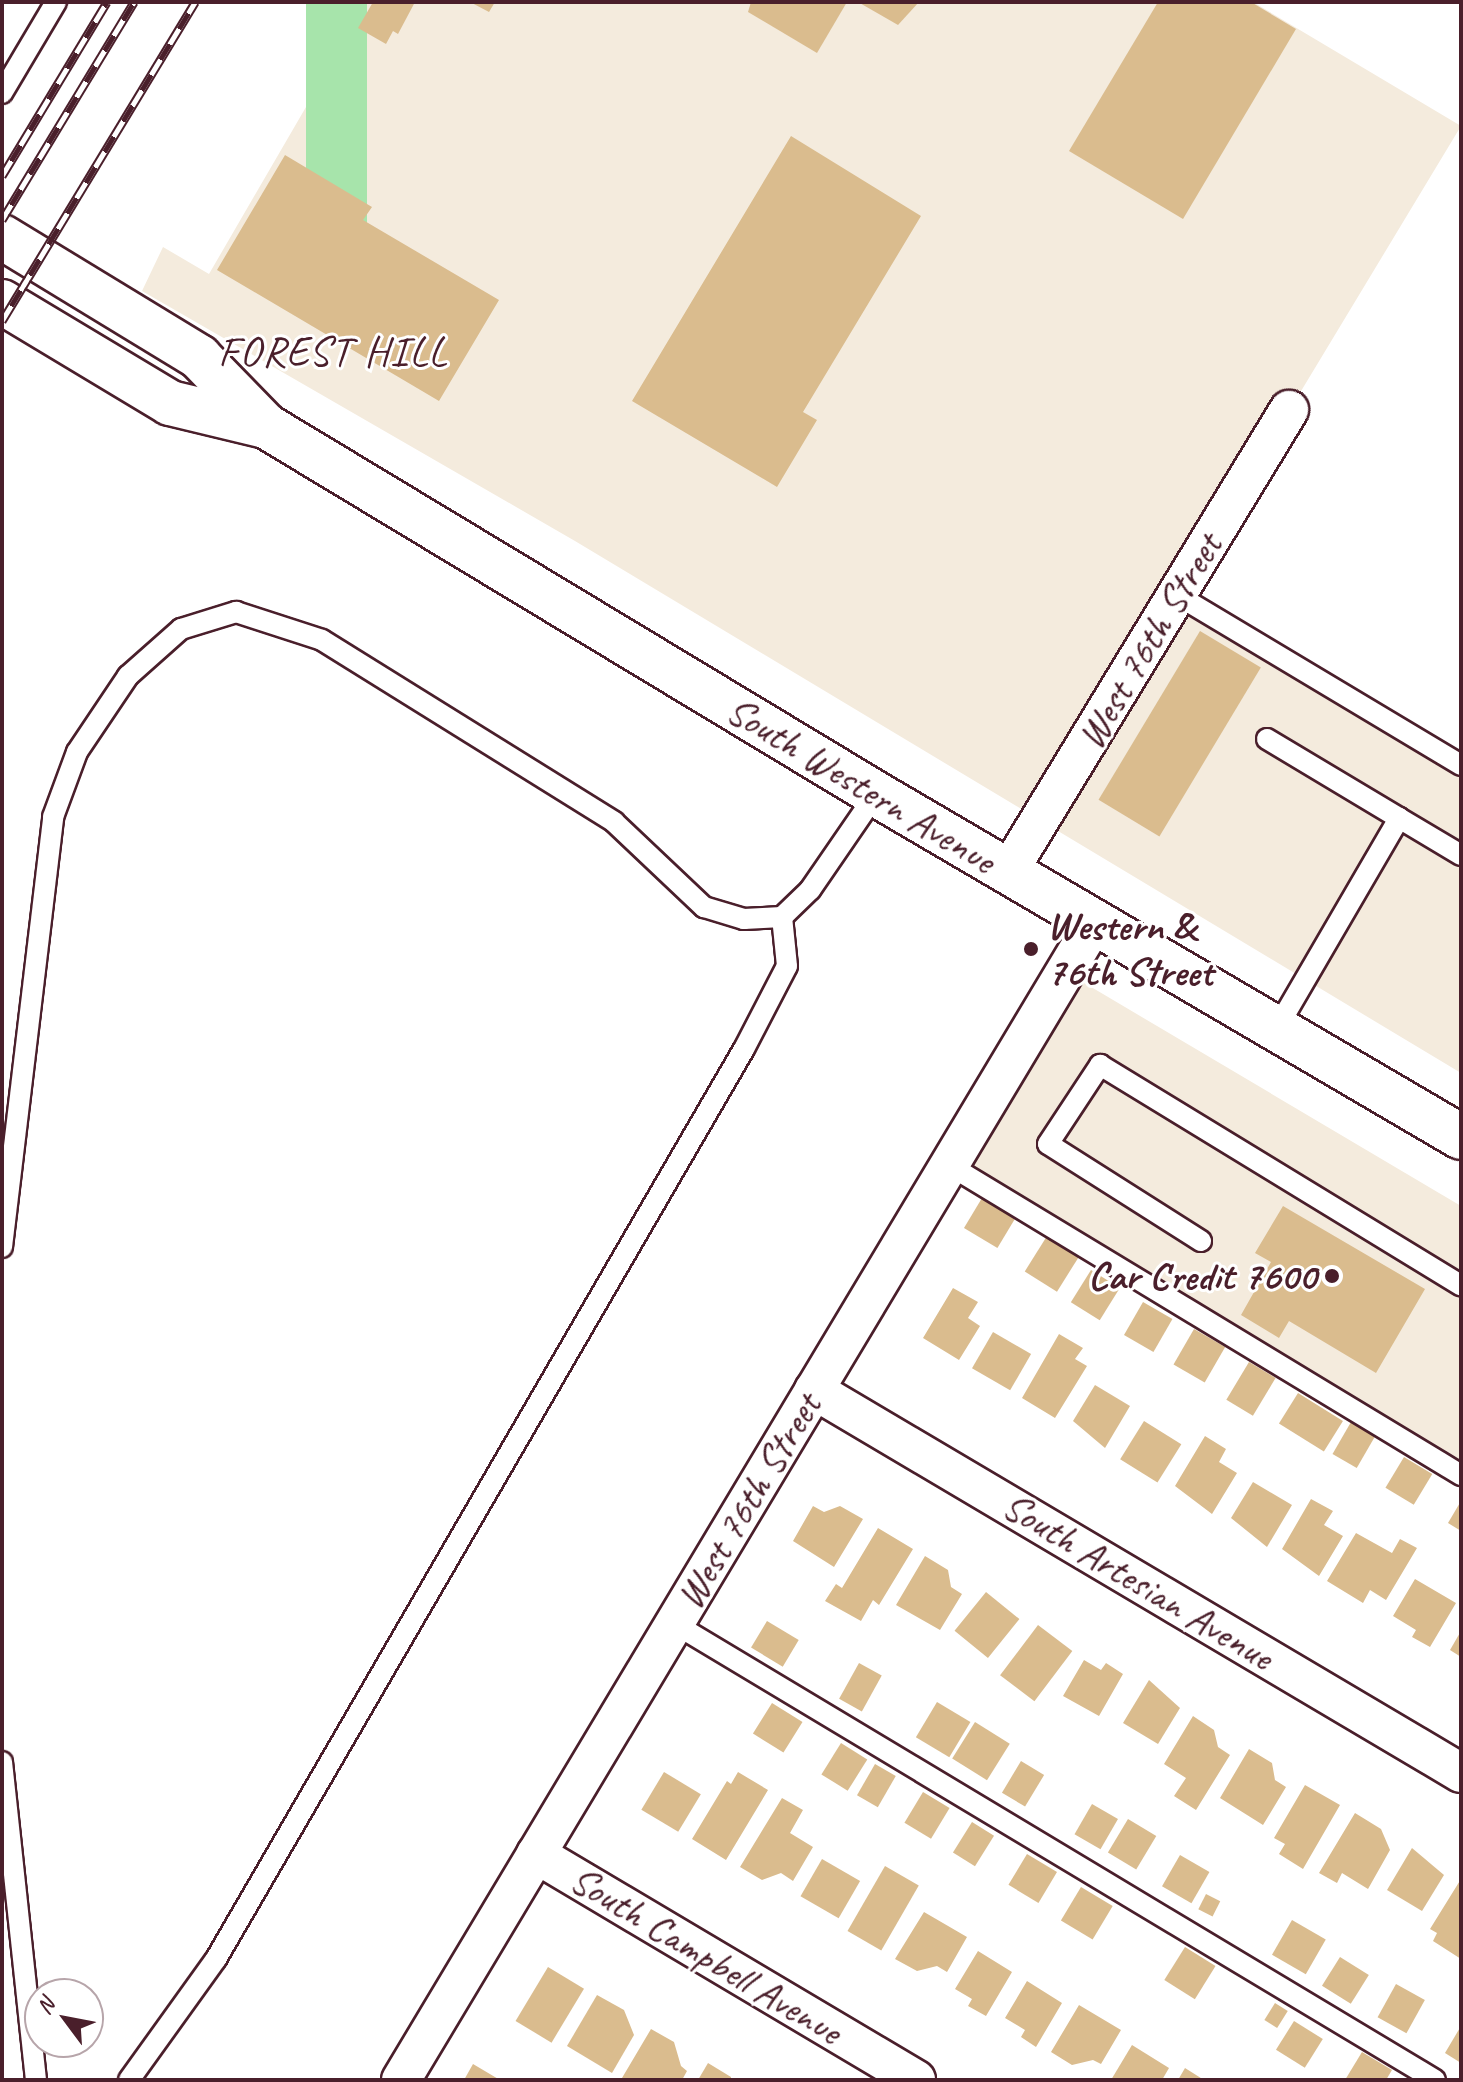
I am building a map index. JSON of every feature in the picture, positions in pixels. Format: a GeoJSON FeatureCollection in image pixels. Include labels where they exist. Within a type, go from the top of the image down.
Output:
{"type":"FeatureCollection","features":[{"type":"Feature","properties":{"kind":"main road","name":"South Western Avenue"},"geometry":{"type":"LineString","coordinates":[[2,237],[199,357],[266,426],[876,794],[1461,1137]]}},
{"type":"Feature","properties":{"kind":"main road","name":"South Western Avenue"},"geometry":{"type":"LineString","coordinates":[[2,302],[170,403],[266,426]]}},
{"type":"Feature","properties":{"kind":"street","name":"West 76th Street"},"geometry":{"type":"LineString","coordinates":[[1008,872],[1289,410]]}},
{"type":"Feature","properties":{"kind":"street","name":"West 76th Street"},"geometry":{"type":"LineString","coordinates":[[401,2080],[1095,922]]}},
{"type":"Feature","properties":{"kind":"street","name":"South Artesian Avenue"},"geometry":{"type":"LineString","coordinates":[[814,1390],[1461,1773]]}},
{"type":"Feature","properties":{"kind":"street","name":"South Campbell Avenue"},"geometry":{"type":"LineString","coordinates":[[536,1854],[916,2080]]}},
{"type":"Feature","properties":{"kind":"lane"},"geometry":{"type":"LineString","coordinates":[[2,93],[56,2]]}},
{"type":"Feature","properties":{"kind":"lane"},"geometry":{"type":"LineString","coordinates":[[1177,595],[1461,765]]}},
{"type":"Feature","properties":{"kind":"lane"},"geometry":{"type":"LineString","coordinates":[[2,1247],[53,817],[77,752],[128,676],[181,629],[236,612],[322,640],[614,822],[704,907],[744,919],[782,917],[810,890],[876,794]]}},
{"type":"Feature","properties":{"kind":"lane"},"geometry":{"type":"LineString","coordinates":[[1267,739],[1461,855]]}},
{"type":"Feature","properties":{"kind":"lane"},"geometry":{"type":"LineString","coordinates":[[1277,1028],[1399,818]]}},
{"type":"Feature","properties":{"kind":"lane"},"geometry":{"type":"LineString","coordinates":[[129,2080],[216,1959],[744,1049],[787,966],[782,917]]}},
{"type":"Feature","properties":{"kind":"lane"},"geometry":{"type":"LineString","coordinates":[[1201,1241],[1048,1144],[1100,1065],[1461,1285]]}},
{"type":"Feature","properties":{"kind":"lane"},"geometry":{"type":"LineString","coordinates":[[949,1165],[1461,1475]]}},
{"type":"Feature","properties":{"kind":"lane"},"geometry":{"type":"LineString","coordinates":[[675,1624],[1435,2080]]}},
{"type":"Feature","properties":{"kind":"lane"},"geometry":{"type":"LineString","coordinates":[[2,1762],[36,2080]]}},
{"type":"Feature","properties":{"kind":"shaded area"},"geometry":{"type":"Polygon","coordinates":[[[367,2],[1253,2],[1461,126],[1178,595],[1461,765],[1461,1073],[575,541],[142,291],[163,247],[209,274],[367,2]]]}},
{"type":"Feature","properties":{"kind":"shaded area"},"geometry":{"type":"Polygon","coordinates":[[[1054,965],[1461,1206],[1461,1475],[949,1165],[1054,965]]]}},
{"type":"Feature","properties":{"kind":"green space"},"geometry":{"type":"Polygon","coordinates":[[[306,2],[367,2],[367,286],[306,286],[306,2]]]}},
{"type":"Feature","properties":{"kind":"building"},"geometry":{"type":"Polygon","coordinates":[[[373,2],[415,2],[398,34],[393,31],[386,44],[358,28],[373,2]]]}},
{"type":"Feature","properties":{"kind":"building"},"geometry":{"type":"Polygon","coordinates":[[[470,2],[495,2],[489,12],[470,2]]]}},
{"type":"Feature","properties":{"kind":"building"},"geometry":{"type":"Polygon","coordinates":[[[751,2],[847,2],[817,53],[748,12],[751,2]]]}},
{"type":"Feature","properties":{"kind":"building"},"geometry":{"type":"Polygon","coordinates":[[[858,2],[919,2],[898,25],[858,2]]]}},
{"type":"Feature","properties":{"kind":"building"},"geometry":{"type":"Polygon","coordinates":[[[1158,2],[1251,2],[1296,29],[1183,219],[1069,151],[1158,2]]]}},
{"type":"Feature","properties":{"kind":"building"},"geometry":{"type":"Polygon","coordinates":[[[791,136],[921,216],[803,412],[817,420],[777,487],[632,401],[791,136]]]}},
{"type":"Feature","properties":{"kind":"building"},"geometry":{"type":"Polygon","coordinates":[[[285,155],[372,207],[363,220],[499,300],[439,401],[217,270],[285,155]]]}},
{"type":"Feature","properties":{"kind":"building"},"geometry":{"type":"Polygon","coordinates":[[[1200,631],[1261,668],[1159,836],[1099,800],[1200,631]]]}},
{"type":"Feature","properties":{"kind":"building"},"geometry":{"type":"Polygon","coordinates":[[[982,1198],[1015,1218],[997,1248],[964,1228],[982,1198]]]}},
{"type":"Feature","properties":{"kind":"building","name":"Car Credit 7600"},"geometry":{"type":"Polygon","coordinates":[[[1283,1206],[1425,1289],[1376,1373],[1289,1321],[1279,1338],[1241,1315],[1271,1262],[1255,1253],[1283,1206]]]}},
{"type":"Feature","properties":{"kind":"building"},"geometry":{"type":"Polygon","coordinates":[[[1047,1236],[1079,1256],[1057,1292],[1025,1272],[1047,1236]]]}},
{"type":"Feature","properties":{"kind":"building"},"geometry":{"type":"Polygon","coordinates":[[[1091,1270],[1120,1288],[1100,1320],[1071,1302],[1091,1270]]]}},
{"type":"Feature","properties":{"kind":"building"},"geometry":{"type":"Polygon","coordinates":[[[953,1288],[978,1302],[968,1318],[980,1326],[959,1360],[923,1338],[953,1288]]]}},
{"type":"Feature","properties":{"kind":"building"},"geometry":{"type":"Polygon","coordinates":[[[1143,1302],[1172,1319],[1153,1352],[1124,1335],[1143,1302]]]}},
{"type":"Feature","properties":{"kind":"building"},"geometry":{"type":"Polygon","coordinates":[[[1194,1329],[1225,1347],[1205,1383],[1174,1365],[1194,1329]]]}},
{"type":"Feature","properties":{"kind":"building"},"geometry":{"type":"Polygon","coordinates":[[[993,1332],[1031,1354],[1010,1390],[972,1368],[993,1332]]]}},
{"type":"Feature","properties":{"kind":"building"},"geometry":{"type":"Polygon","coordinates":[[[1059,1334],[1083,1348],[1075,1359],[1087,1366],[1055,1418],[1022,1398],[1059,1334]]]}},
{"type":"Feature","properties":{"kind":"building"},"geometry":{"type":"Polygon","coordinates":[[[1249,1362],[1276,1378],[1253,1416],[1226,1400],[1249,1362]]]}},
{"type":"Feature","properties":{"kind":"building"},"geometry":{"type":"Polygon","coordinates":[[[1095,1385],[1130,1406],[1105,1448],[1073,1421],[1095,1385]]]}},
{"type":"Feature","properties":{"kind":"building"},"geometry":{"type":"Polygon","coordinates":[[[1298,1393],[1343,1421],[1324,1452],[1279,1424],[1298,1393]]]}},
{"type":"Feature","properties":{"kind":"building"},"geometry":{"type":"Polygon","coordinates":[[[1144,1421],[1181,1444],[1157,1482],[1120,1459],[1144,1421]]]}},
{"type":"Feature","properties":{"kind":"building"},"geometry":{"type":"Polygon","coordinates":[[[1351,1422],[1375,1436],[1357,1468],[1332,1454],[1351,1422]]]}},
{"type":"Feature","properties":{"kind":"building"},"geometry":{"type":"Polygon","coordinates":[[[1205,1436],[1226,1449],[1219,1462],[1237,1473],[1212,1514],[1175,1486],[1205,1436]]]}},
{"type":"Feature","properties":{"kind":"building"},"geometry":{"type":"Polygon","coordinates":[[[1404,1457],[1432,1474],[1414,1505],[1385,1488],[1404,1457]]]}},
{"type":"Feature","properties":{"kind":"building"},"geometry":{"type":"Polygon","coordinates":[[[1253,1482],[1292,1505],[1267,1547],[1231,1518],[1253,1482]]]}},
{"type":"Feature","properties":{"kind":"building"},"geometry":{"type":"Polygon","coordinates":[[[1311,1499],[1333,1511],[1324,1525],[1343,1536],[1319,1576],[1282,1549],[1311,1499]]]}},
{"type":"Feature","properties":{"kind":"building"},"geometry":{"type":"Polygon","coordinates":[[[1461,1501],[1461,1531],[1448,1523],[1461,1501]]]}},
{"type":"Feature","properties":{"kind":"building"},"geometry":{"type":"Polygon","coordinates":[[[813,1506],[824,1512],[840,1506],[863,1519],[834,1567],[793,1541],[813,1506]]]}},
{"type":"Feature","properties":{"kind":"building"},"geometry":{"type":"Polygon","coordinates":[[[878,1528],[913,1549],[879,1605],[873,1600],[861,1621],[825,1601],[836,1584],[842,1588],[878,1528]]]}},
{"type":"Feature","properties":{"kind":"building"},"geometry":{"type":"Polygon","coordinates":[[[1356,1533],[1392,1553],[1400,1539],[1417,1548],[1386,1600],[1370,1590],[1363,1603],[1327,1581],[1356,1533]]]}},
{"type":"Feature","properties":{"kind":"building"},"geometry":{"type":"Polygon","coordinates":[[[925,1556],[948,1570],[951,1587],[962,1594],[940,1630],[896,1605],[925,1556]]]}},
{"type":"Feature","properties":{"kind":"building"},"geometry":{"type":"Polygon","coordinates":[[[1415,1579],[1456,1603],[1430,1647],[1412,1637],[1416,1630],[1393,1616],[1415,1579]]]}},
{"type":"Feature","properties":{"kind":"building"},"geometry":{"type":"Polygon","coordinates":[[[986,1592],[1019,1619],[988,1658],[955,1631],[986,1592]]]}},
{"type":"Feature","properties":{"kind":"building"},"geometry":{"type":"Polygon","coordinates":[[[767,1621],[799,1640],[783,1667],[751,1648],[767,1621]]]}},
{"type":"Feature","properties":{"kind":"building"},"geometry":{"type":"Polygon","coordinates":[[[1038,1625],[1072,1651],[1034,1701],[1000,1675],[1038,1625]]]}},
{"type":"Feature","properties":{"kind":"building"},"geometry":{"type":"Polygon","coordinates":[[[1461,1631],[1461,1657],[1450,1650],[1461,1631]]]}},
{"type":"Feature","properties":{"kind":"building"},"geometry":{"type":"Polygon","coordinates":[[[1084,1660],[1101,1670],[1106,1663],[1123,1674],[1099,1716],[1063,1696],[1084,1660]]]}},
{"type":"Feature","properties":{"kind":"building"},"geometry":{"type":"Polygon","coordinates":[[[859,1663],[882,1676],[862,1711],[839,1699],[859,1663]]]}},
{"type":"Feature","properties":{"kind":"building"},"geometry":{"type":"Polygon","coordinates":[[[1149,1680],[1180,1708],[1158,1744],[1123,1723],[1149,1680]]]}},
{"type":"Feature","properties":{"kind":"building"},"geometry":{"type":"Polygon","coordinates":[[[937,1702],[970,1722],[949,1757],[916,1737],[937,1702]]]}},
{"type":"Feature","properties":{"kind":"building"},"geometry":{"type":"Polygon","coordinates":[[[772,1703],[803,1722],[783,1753],[753,1734],[772,1703]]]}},
{"type":"Feature","properties":{"kind":"building"},"geometry":{"type":"Polygon","coordinates":[[[1193,1716],[1214,1730],[1218,1747],[1230,1755],[1196,1810],[1174,1796],[1186,1778],[1164,1764],[1193,1716]]]}},
{"type":"Feature","properties":{"kind":"building"},"geometry":{"type":"Polygon","coordinates":[[[975,1722],[1010,1744],[987,1780],[952,1758],[975,1722]]]}},
{"type":"Feature","properties":{"kind":"building"},"geometry":{"type":"Polygon","coordinates":[[[841,1743],[867,1759],[848,1791],[821,1774],[841,1743]]]}},
{"type":"Feature","properties":{"kind":"building"},"geometry":{"type":"Polygon","coordinates":[[[1249,1749],[1272,1763],[1275,1780],[1286,1787],[1263,1825],[1220,1798],[1249,1749]]]}},
{"type":"Feature","properties":{"kind":"building"},"geometry":{"type":"Polygon","coordinates":[[[1021,1761],[1044,1775],[1025,1807],[1002,1793],[1021,1761]]]}},
{"type":"Feature","properties":{"kind":"building"},"geometry":{"type":"Polygon","coordinates":[[[875,1764],[896,1776],[878,1807],[857,1795],[875,1764]]]}},
{"type":"Feature","properties":{"kind":"building"},"geometry":{"type":"Polygon","coordinates":[[[664,1772],[701,1794],[678,1832],[641,1810],[664,1772]]]}},
{"type":"Feature","properties":{"kind":"building"},"geometry":{"type":"Polygon","coordinates":[[[738,1772],[768,1790],[726,1860],[692,1839],[727,1781],[731,1784],[738,1772]]]}},
{"type":"Feature","properties":{"kind":"building"},"geometry":{"type":"Polygon","coordinates":[[[1305,1785],[1340,1805],[1303,1869],[1279,1854],[1285,1844],[1274,1838],[1305,1785]]]}},
{"type":"Feature","properties":{"kind":"building"},"geometry":{"type":"Polygon","coordinates":[[[923,1792],[950,1808],[931,1839],[904,1823],[923,1792]]]}},
{"type":"Feature","properties":{"kind":"building"},"geometry":{"type":"Polygon","coordinates":[[[782,1798],[803,1810],[790,1833],[813,1847],[793,1881],[781,1873],[762,1880],[740,1867],[782,1798]]]}},
{"type":"Feature","properties":{"kind":"building"},"geometry":{"type":"Polygon","coordinates":[[[1092,1804],[1118,1819],[1100,1849],[1074,1834],[1092,1804]]]}},
{"type":"Feature","properties":{"kind":"building"},"geometry":{"type":"Polygon","coordinates":[[[1355,1813],[1381,1829],[1390,1850],[1368,1889],[1342,1873],[1337,1883],[1319,1873],[1355,1813]]]}},
{"type":"Feature","properties":{"kind":"building"},"geometry":{"type":"Polygon","coordinates":[[[1128,1819],[1156,1836],[1136,1869],[1108,1852],[1128,1819]]]}},
{"type":"Feature","properties":{"kind":"building"},"geometry":{"type":"Polygon","coordinates":[[[972,1822],[994,1836],[975,1866],[953,1853],[972,1822]]]}},
{"type":"Feature","properties":{"kind":"building"},"geometry":{"type":"Polygon","coordinates":[[[1412,1848],[1444,1875],[1422,1911],[1387,1890],[1412,1848]]]}},
{"type":"Feature","properties":{"kind":"building"},"geometry":{"type":"Polygon","coordinates":[[[1027,1854],[1057,1872],[1038,1903],[1008,1885],[1027,1854]]]}},
{"type":"Feature","properties":{"kind":"building"},"geometry":{"type":"Polygon","coordinates":[[[1180,1855],[1209,1872],[1191,1903],[1162,1886],[1180,1855]]]}},
{"type":"Feature","properties":{"kind":"building"},"geometry":{"type":"Polygon","coordinates":[[[822,1859],[860,1881],[839,1918],[800,1896],[822,1859]]]}},
{"type":"Feature","properties":{"kind":"building"},"geometry":{"type":"Polygon","coordinates":[[[885,1866],[919,1885],[881,1950],[848,1931],[885,1866]]]}},
{"type":"Feature","properties":{"kind":"building"},"geometry":{"type":"Polygon","coordinates":[[[1461,1879],[1461,1959],[1433,1941],[1437,1933],[1430,1929],[1461,1879]]]}},
{"type":"Feature","properties":{"kind":"building"},"geometry":{"type":"Polygon","coordinates":[[[1081,1887],[1113,1906],[1093,1939],[1061,1920],[1081,1887]]]}},
{"type":"Feature","properties":{"kind":"building"},"geometry":{"type":"Polygon","coordinates":[[[1206,1894],[1220,1901],[1213,1916],[1198,1909],[1206,1894]]]}},
{"type":"Feature","properties":{"kind":"building"},"geometry":{"type":"Polygon","coordinates":[[[924,1912],[967,1937],[947,1972],[937,1966],[917,1971],[895,1959],[924,1912]]]}},
{"type":"Feature","properties":{"kind":"building"},"geometry":{"type":"Polygon","coordinates":[[[1292,1920],[1326,1940],[1306,1974],[1272,1955],[1292,1920]]]}},
{"type":"Feature","properties":{"kind":"building"},"geometry":{"type":"Polygon","coordinates":[[[1185,1947],[1216,1966],[1195,1999],[1164,1980],[1185,1947]]]}},
{"type":"Feature","properties":{"kind":"building"},"geometry":{"type":"Polygon","coordinates":[[[978,1951],[1012,1972],[986,2016],[968,2006],[972,1999],[955,1989],[978,1951]]]}},
{"type":"Feature","properties":{"kind":"building"},"geometry":{"type":"Polygon","coordinates":[[[1340,1957],[1369,1975],[1351,2004],[1322,1986],[1340,1957]]]}},
{"type":"Feature","properties":{"kind":"building"},"geometry":{"type":"Polygon","coordinates":[[[548,1967],[584,1989],[552,2043],[516,2021],[548,1967]]]}},
{"type":"Feature","properties":{"kind":"building"},"geometry":{"type":"Polygon","coordinates":[[[1027,1981],[1062,2003],[1036,2047],[1021,2037],[1025,2030],[1005,2018],[1027,1981]]]}},
{"type":"Feature","properties":{"kind":"building"},"geometry":{"type":"Polygon","coordinates":[[[1396,1984],[1425,2000],[1406,2033],[1378,2017],[1396,1984]]]}},
{"type":"Feature","properties":{"kind":"building"},"geometry":{"type":"Polygon","coordinates":[[[597,1995],[624,2010],[634,2035],[612,2073],[567,2046],[597,1995]]]}},
{"type":"Feature","properties":{"kind":"building"},"geometry":{"type":"Polygon","coordinates":[[[1275,2003],[1288,2011],[1277,2028],[1264,2020],[1275,2003]]]}},
{"type":"Feature","properties":{"kind":"building"},"geometry":{"type":"Polygon","coordinates":[[[1079,2005],[1121,2030],[1101,2064],[1093,2060],[1072,2065],[1051,2052],[1079,2005]]]}},
{"type":"Feature","properties":{"kind":"building"},"geometry":{"type":"Polygon","coordinates":[[[1294,2021],[1323,2039],[1305,2068],[1276,2050],[1294,2021]]]}},
{"type":"Feature","properties":{"kind":"building"},"geometry":{"type":"Polygon","coordinates":[[[1461,2026],[1461,2063],[1445,2053],[1461,2026]]]}},
{"type":"Feature","properties":{"kind":"building"},"geometry":{"type":"Polygon","coordinates":[[[651,2029],[674,2042],[681,2066],[687,2071],[682,2080],[622,2078],[651,2029]]]}},
{"type":"Feature","properties":{"kind":"building"},"geometry":{"type":"Polygon","coordinates":[[[1132,2045],[1169,2068],[1162,2080],[1111,2080],[1132,2045]]]}},
{"type":"Feature","properties":{"kind":"building"},"geometry":{"type":"Polygon","coordinates":[[[1362,2052],[1392,2070],[1386,2080],[1345,2080],[1362,2052]]]}},
{"type":"Feature","properties":{"kind":"building"},"geometry":{"type":"Polygon","coordinates":[[[708,2063],[731,2077],[731,2080],[698,2080],[708,2063]]]}},
{"type":"Feature","properties":{"kind":"building"},"geometry":{"type":"Polygon","coordinates":[[[473,2064],[500,2080],[464,2080],[473,2064]]]}},
{"type":"Feature","properties":{"kind":"building"},"geometry":{"type":"Polygon","coordinates":[[[1185,2068],[1204,2080],[1178,2080],[1185,2068]]]}},
{"type":"Feature","properties":{"kind":"railway"},"geometry":{"type":"LineString","coordinates":[[2,176],[107,2]]}},
{"type":"Feature","properties":{"kind":"railway"},"geometry":{"type":"LineString","coordinates":[[2,220],[134,2]]}},
{"type":"Feature","properties":{"kind":"railway"},"geometry":{"type":"LineString","coordinates":[[2,321],[195,2]]}},
{"type":"Feature","properties":{"kind":"place","name":"Western & 76th Street"},"geometry":{"type":"Point","coordinates":[1031,949]}},
{"type":"Feature","properties":{"kind":"place","name":"Car Credit 7600"},"geometry":{"type":"Point","coordinates":[1332,1276]}},
{"type":"Feature","properties":{"kind":"district","name":"FOREST HILL"},"geometry":{"type":"Point","coordinates":[333,352]}}]}
